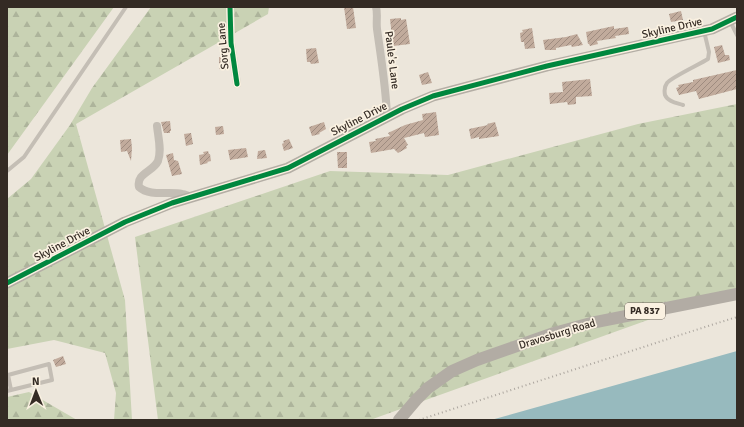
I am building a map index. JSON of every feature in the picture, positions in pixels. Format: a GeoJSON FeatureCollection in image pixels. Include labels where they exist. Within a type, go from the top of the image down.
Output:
{"type":"FeatureCollection","features":[{"type":"Feature","properties":{"kind":"main road","name":"Dravosburg Road"},"geometry":{"type":"LineString","coordinates":[[399,420],[416,400],[436,382],[452,371],[477,360],[554,333],[591,323],[737,294]]}},
{"type":"Feature","properties":{"kind":"street","name":"Sorg Lane"},"geometry":{"type":"LineString","coordinates":[[230,7],[231,43],[237,84]]}},
{"type":"Feature","properties":{"kind":"street","name":"Paule's Lane"},"geometry":{"type":"LineString","coordinates":[[376,7],[386,94],[387,117]]}},
{"type":"Feature","properties":{"kind":"street","name":"Skyline Drive"},"geometry":{"type":"LineString","coordinates":[[7,283],[125,222],[172,203],[288,168],[402,108],[433,96],[547,66],[712,29],[734,19]]}},
{"type":"Feature","properties":{"kind":"street"},"geometry":{"type":"LineString","coordinates":[[157,126],[160,150],[158,160],[155,167],[140,176],[139,187],[142,190],[151,192],[182,194],[191,198]]}},
{"type":"Feature","properties":{"kind":"lane"},"geometry":{"type":"LineString","coordinates":[[7,171],[24,157],[126,7]]}},
{"type":"Feature","properties":{"kind":"lane"},"geometry":{"type":"LineString","coordinates":[[734,19],[737,34]]}},
{"type":"Feature","properties":{"kind":"lane"},"geometry":{"type":"LineString","coordinates":[[683,105],[673,103],[666,97],[664,89],[668,81],[698,66],[708,59],[709,52],[704,31]]}},
{"type":"Feature","properties":{"kind":"lane"},"geometry":{"type":"LineString","coordinates":[[48,364],[52,380],[9,390],[8,375],[48,364]]}},
{"type":"Feature","properties":{"kind":"green space"},"geometry":{"type":"Polygon","coordinates":[[[7,7],[114,7],[7,155],[7,7]]]}},
{"type":"Feature","properties":{"kind":"green space"},"geometry":{"type":"Polygon","coordinates":[[[151,7],[269,7],[268,14],[76,124],[125,300],[132,420],[114,420],[116,393],[105,353],[54,340],[7,349],[7,199],[31,179],[70,125],[92,88],[151,7]]]}},
{"type":"Feature","properties":{"kind":"green space"},"geometry":{"type":"Polygon","coordinates":[[[737,104],[737,288],[370,420],[158,420],[135,237],[330,171],[448,175],[638,124],[737,104]]]}},
{"type":"Feature","properties":{"kind":"green space"},"geometry":{"type":"Polygon","coordinates":[[[29,392],[77,420],[7,420],[7,397],[29,392]]]}},
{"type":"Feature","properties":{"kind":"water"},"geometry":{"type":"Polygon","coordinates":[[[737,351],[737,420],[491,420],[737,351]]]}},
{"type":"Feature","properties":{"kind":"building"},"geometry":{"type":"Polygon","coordinates":[[[344,7],[353,7],[356,28],[347,29],[344,7]]]}},
{"type":"Feature","properties":{"kind":"building"},"geometry":{"type":"Polygon","coordinates":[[[681,11],[683,20],[671,22],[669,14],[681,11]]]}},
{"type":"Feature","properties":{"kind":"building"},"geometry":{"type":"Polygon","coordinates":[[[401,18],[401,20],[406,19],[410,44],[393,46],[390,19],[401,18]]]}},
{"type":"Feature","properties":{"kind":"building"},"geometry":{"type":"Polygon","coordinates":[[[614,26],[614,29],[628,27],[629,34],[597,41],[598,44],[590,46],[588,44],[586,32],[614,26]]]}},
{"type":"Feature","properties":{"kind":"building"},"geometry":{"type":"Polygon","coordinates":[[[532,28],[535,48],[525,49],[524,42],[521,42],[520,33],[523,32],[522,30],[532,28]]]}},
{"type":"Feature","properties":{"kind":"building"},"geometry":{"type":"Polygon","coordinates":[[[577,34],[583,45],[572,47],[571,45],[556,48],[556,50],[545,50],[543,40],[577,34]]]}},
{"type":"Feature","properties":{"kind":"building"},"geometry":{"type":"Polygon","coordinates":[[[722,45],[725,55],[729,55],[730,60],[718,63],[714,47],[722,45]]]}},
{"type":"Feature","properties":{"kind":"building"},"geometry":{"type":"Polygon","coordinates":[[[316,48],[319,63],[311,64],[310,62],[307,62],[306,49],[316,48]]]}},
{"type":"Feature","properties":{"kind":"building"},"geometry":{"type":"Polygon","coordinates":[[[219,57],[227,57],[226,70],[219,69],[219,57]]]}},
{"type":"Feature","properties":{"kind":"building"},"geometry":{"type":"Polygon","coordinates":[[[737,70],[737,89],[699,99],[696,91],[679,95],[676,88],[679,87],[678,85],[693,82],[693,80],[737,70]]]}},
{"type":"Feature","properties":{"kind":"building"},"geometry":{"type":"Polygon","coordinates":[[[428,72],[432,83],[422,85],[419,75],[428,72]]]}},
{"type":"Feature","properties":{"kind":"building"},"geometry":{"type":"Polygon","coordinates":[[[590,79],[592,96],[576,97],[576,104],[568,105],[567,102],[550,104],[549,93],[563,92],[562,82],[590,79]]]}},
{"type":"Feature","properties":{"kind":"building"},"geometry":{"type":"Polygon","coordinates":[[[436,112],[439,135],[425,137],[424,133],[404,138],[408,145],[406,146],[407,148],[398,153],[394,149],[371,153],[369,142],[376,141],[375,139],[390,136],[388,133],[405,125],[423,120],[422,114],[436,112]]]}},
{"type":"Feature","properties":{"kind":"building"},"geometry":{"type":"Polygon","coordinates":[[[170,121],[170,133],[164,133],[161,122],[170,121]]]}},
{"type":"Feature","properties":{"kind":"building"},"geometry":{"type":"Polygon","coordinates":[[[324,122],[326,129],[319,133],[320,134],[312,136],[309,127],[324,122]]]}},
{"type":"Feature","properties":{"kind":"building"},"geometry":{"type":"Polygon","coordinates":[[[495,122],[499,136],[471,139],[469,129],[495,122]]]}},
{"type":"Feature","properties":{"kind":"building"},"geometry":{"type":"Polygon","coordinates":[[[223,126],[224,134],[216,135],[215,127],[223,126]]]}},
{"type":"Feature","properties":{"kind":"building"},"geometry":{"type":"Polygon","coordinates":[[[191,133],[193,144],[186,146],[184,134],[191,133]]]}},
{"type":"Feature","properties":{"kind":"building"},"geometry":{"type":"Polygon","coordinates":[[[131,139],[131,161],[127,151],[121,152],[120,140],[131,139]]]}},
{"type":"Feature","properties":{"kind":"building"},"geometry":{"type":"Polygon","coordinates":[[[289,139],[293,148],[284,151],[282,144],[284,143],[283,141],[289,139]]]}},
{"type":"Feature","properties":{"kind":"building"},"geometry":{"type":"Polygon","coordinates":[[[246,148],[248,157],[230,160],[228,150],[246,148]]]}},
{"type":"Feature","properties":{"kind":"building"},"geometry":{"type":"Polygon","coordinates":[[[265,150],[267,158],[257,159],[258,151],[265,150]]]}},
{"type":"Feature","properties":{"kind":"building"},"geometry":{"type":"Polygon","coordinates":[[[208,151],[211,161],[200,165],[199,155],[208,151]]]}},
{"type":"Feature","properties":{"kind":"building"},"geometry":{"type":"Polygon","coordinates":[[[337,152],[347,152],[347,168],[338,168],[337,152]]]}},
{"type":"Feature","properties":{"kind":"building"},"geometry":{"type":"Polygon","coordinates":[[[173,153],[174,160],[178,161],[182,174],[172,176],[166,155],[173,153]]]}},
{"type":"Feature","properties":{"kind":"building"},"geometry":{"type":"Polygon","coordinates":[[[63,356],[66,364],[56,367],[53,360],[63,356]]]}},
{"type":"Feature","properties":{"kind":"railway"},"geometry":{"type":"LineString","coordinates":[[419,420],[737,317]]}},
{"type":"Feature","properties":{"kind":"cycle path"},"geometry":{"type":"LineString","coordinates":[[230,7],[231,43],[237,84]]}},
{"type":"Feature","properties":{"kind":"cycle path"},"geometry":{"type":"LineString","coordinates":[[7,283],[125,222],[172,203],[288,168],[402,109],[433,96],[547,66],[712,29],[737,17]]}}]}
